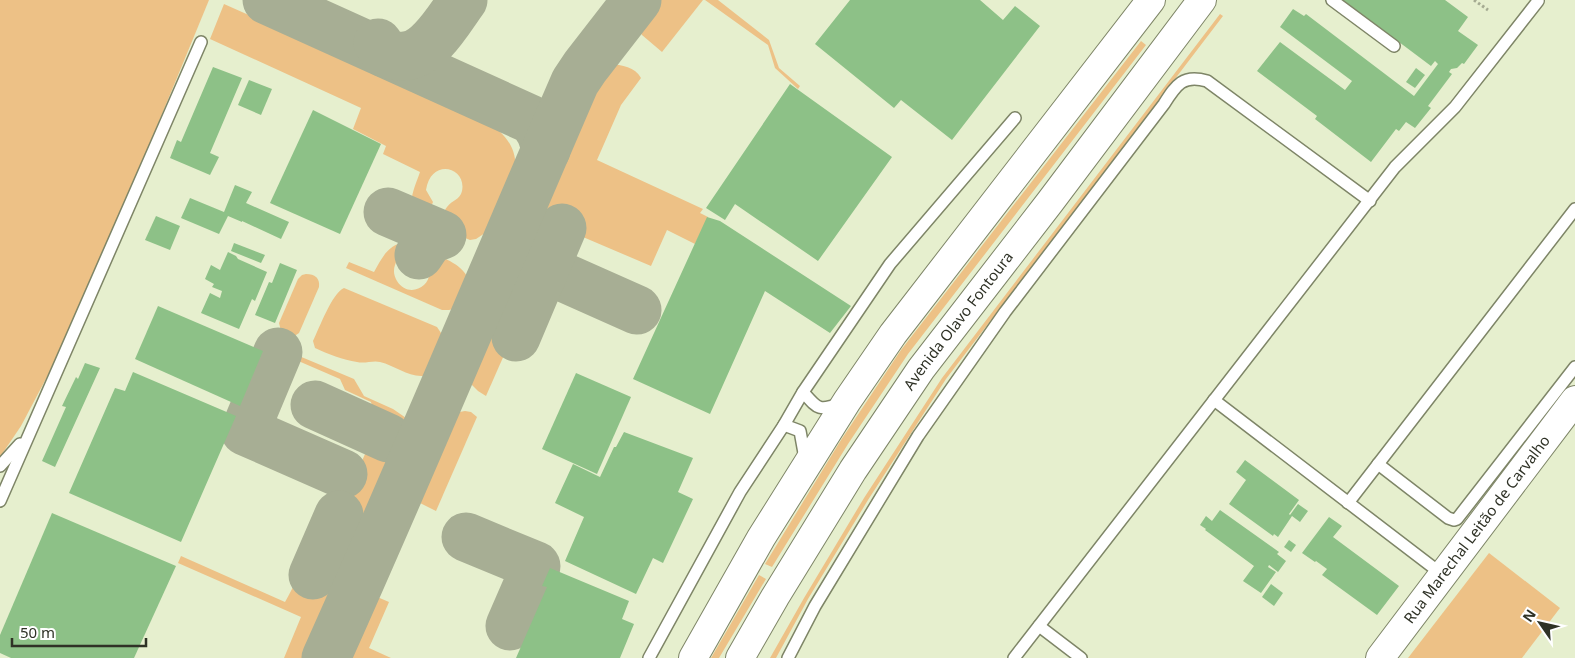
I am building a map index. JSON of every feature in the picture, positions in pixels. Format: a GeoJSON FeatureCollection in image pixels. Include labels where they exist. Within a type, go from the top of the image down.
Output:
{"type":"FeatureCollection","features":[{"type":"Feature","properties":{"kind":"main road"},"geometry":{"type":"LineString","coordinates":[[692,658],[761,538],[803,470],[893,334],[1151,0]]}},
{"type":"Feature","properties":{"kind":"main road","name":"Avenida Olavo Fontoura"},"geometry":{"type":"LineString","coordinates":[[740,658],[853,470],[921,369],[1050,202],[1198,3]]}},
{"type":"Feature","properties":{"kind":"main road","name":"Rua Marechal Leitão de Carvalho"},"geometry":{"type":"LineString","coordinates":[[1380,658],[1575,400]]}},
{"type":"Feature","properties":{"kind":"lane"},"geometry":{"type":"LineString","coordinates":[[1332,0],[1394,46]]}},
{"type":"Feature","properties":{"kind":"lane"},"geometry":{"type":"LineString","coordinates":[[1014,658],[1403,158],[1455,107],[1538,0]]}},
{"type":"Feature","properties":{"kind":"lane"},"geometry":{"type":"LineString","coordinates":[[0,501],[201,42]]}},
{"type":"Feature","properties":{"kind":"lane"},"geometry":{"type":"LineString","coordinates":[[788,658],[815,606],[918,436],[1004,312],[1173,90],[1182,82],[1197,78],[1207,81],[1370,201]]}},
{"type":"Feature","properties":{"kind":"lane"},"geometry":{"type":"LineString","coordinates":[[649,658],[740,492],[784,425],[803,392],[890,264],[1014,118]]}},
{"type":"Feature","properties":{"kind":"lane"},"geometry":{"type":"LineString","coordinates":[[1348,503],[1575,209]]}},
{"type":"Feature","properties":{"kind":"lane"},"geometry":{"type":"LineString","coordinates":[[1378,464],[1448,518],[1457,519],[1575,366]]}},
{"type":"Feature","properties":{"kind":"lane"},"geometry":{"type":"LineString","coordinates":[[803,392],[815,406],[825,409],[847,402]]}},
{"type":"Feature","properties":{"kind":"lane"},"geometry":{"type":"LineString","coordinates":[[1214,400],[1442,575]]}},
{"type":"Feature","properties":{"kind":"lane"},"geometry":{"type":"LineString","coordinates":[[784,425],[800,431],[804,453],[803,470]]}},
{"type":"Feature","properties":{"kind":"lane"},"geometry":{"type":"LineString","coordinates":[[0,466],[28,435]]}},
{"type":"Feature","properties":{"kind":"lane"},"geometry":{"type":"LineString","coordinates":[[1039,626],[1081,658]]}},
{"type":"Feature","properties":{"kind":"path"},"geometry":{"type":"LineString","coordinates":[[1474,0],[1488,10]]}},
{"type":"Feature","properties":{"kind":"shaded area"},"geometry":{"type":"Polygon","coordinates":[[[0,0],[209,0],[146,153],[49,373],[21,426],[0,457],[0,0]]]}},
{"type":"Feature","properties":{"kind":"shaded area"},"geometry":{"type":"Polygon","coordinates":[[[661,0],[703,0],[662,52],[642,35],[638,29],[661,0]]]}},
{"type":"Feature","properties":{"kind":"shaded area"},"geometry":{"type":"Polygon","coordinates":[[[705,0],[718,0],[769,40],[779,68],[800,86],[798,89],[775,68],[768,45],[705,0]]]}},
{"type":"Feature","properties":{"kind":"shaded area"},"geometry":{"type":"Polygon","coordinates":[[[224,4],[487,121],[493,126],[504,136],[512,148],[515,171],[491,229],[476,239],[470,240],[441,228],[443,214],[449,205],[460,196],[462,191],[462,183],[459,176],[454,171],[448,169],[441,169],[434,173],[429,180],[426,190],[433,202],[424,221],[418,216],[412,205],[412,198],[420,172],[383,154],[386,146],[353,129],[361,108],[210,39],[224,4]]]}},
{"type":"Feature","properties":{"kind":"shaded area"},"geometry":{"type":"Polygon","coordinates":[[[1220,14],[1223,16],[946,379],[868,500],[808,599],[776,658],[770,658],[864,498],[942,378],[1220,14]]]}},
{"type":"Feature","properties":{"kind":"shaded area"},"geometry":{"type":"Polygon","coordinates":[[[1141,41],[1146,45],[908,354],[848,444],[772,567],[765,564],[841,440],[901,350],[1141,41]]]}},
{"type":"Feature","properties":{"kind":"shaded area"},"geometry":{"type":"Polygon","coordinates":[[[610,64],[632,69],[641,78],[621,105],[597,160],[703,209],[700,213],[708,217],[695,244],[667,230],[651,266],[536,217],[590,93],[610,64]]]}},
{"type":"Feature","properties":{"kind":"shaded area"},"geometry":{"type":"Polygon","coordinates":[[[406,242],[414,246],[410,254],[397,260],[394,271],[397,281],[409,290],[422,287],[427,282],[429,276],[429,268],[425,260],[429,253],[442,257],[454,263],[467,276],[467,287],[458,308],[442,310],[346,268],[349,262],[374,272],[390,249],[406,242]]]}},
{"type":"Feature","properties":{"kind":"shaded area"},"geometry":{"type":"Polygon","coordinates":[[[306,274],[316,277],[319,281],[319,287],[299,333],[293,337],[281,331],[279,323],[298,279],[306,274]]]}},
{"type":"Feature","properties":{"kind":"shaded area"},"geometry":{"type":"Polygon","coordinates":[[[344,288],[437,327],[444,340],[429,375],[416,376],[377,362],[346,360],[315,348],[313,341],[326,312],[339,291],[344,288]]]}},
{"type":"Feature","properties":{"kind":"shaded area"},"geometry":{"type":"Polygon","coordinates":[[[490,329],[512,337],[486,396],[468,381],[490,329]]]}},
{"type":"Feature","properties":{"kind":"shaded area"},"geometry":{"type":"Polygon","coordinates":[[[268,343],[354,379],[364,396],[393,409],[409,420],[408,422],[395,424],[384,421],[376,414],[371,402],[345,390],[340,379],[266,347],[268,343]]]}},
{"type":"Feature","properties":{"kind":"shaded area"},"geometry":{"type":"Polygon","coordinates":[[[471,412],[477,417],[436,511],[416,501],[454,413],[471,412]]]}},
{"type":"Feature","properties":{"kind":"shaded area"},"geometry":{"type":"Polygon","coordinates":[[[369,445],[382,452],[390,465],[367,517],[358,520],[350,519],[337,513],[333,507],[334,493],[347,465],[358,470],[369,445]]]}},
{"type":"Feature","properties":{"kind":"shaded area"},"geometry":{"type":"Polygon","coordinates":[[[1489,553],[1560,608],[1522,658],[1408,658],[1489,553]]]}},
{"type":"Feature","properties":{"kind":"shaded area"},"geometry":{"type":"Polygon","coordinates":[[[181,556],[285,602],[301,577],[311,575],[319,577],[328,583],[333,598],[307,658],[284,658],[301,617],[178,563],[181,556]]]}},
{"type":"Feature","properties":{"kind":"shaded area"},"geometry":{"type":"Polygon","coordinates":[[[759,575],[766,579],[719,658],[711,658],[759,575]]]}},
{"type":"Feature","properties":{"kind":"shaded area"},"geometry":{"type":"Polygon","coordinates":[[[375,596],[389,602],[369,648],[391,658],[348,658],[375,596]]]}},
{"type":"Feature","properties":{"kind":"building"},"geometry":{"type":"Polygon","coordinates":[[[850,0],[980,0],[1003,20],[1015,6],[1040,26],[952,140],[901,100],[894,108],[815,44],[850,0]]]}},
{"type":"Feature","properties":{"kind":"building"},"geometry":{"type":"Polygon","coordinates":[[[1343,0],[1445,0],[1468,17],[1458,31],[1478,45],[1464,64],[1462,63],[1457,68],[1451,69],[1449,72],[1452,74],[1428,106],[1431,108],[1415,128],[1406,122],[1399,131],[1396,129],[1371,162],[1315,119],[1317,116],[1257,71],[1280,42],[1345,90],[1352,81],[1280,27],[1293,9],[1304,16],[1306,14],[1414,96],[1438,64],[1435,61],[1431,66],[1343,0]]]}},
{"type":"Feature","properties":{"kind":"building"},"geometry":{"type":"Polygon","coordinates":[[[213,67],[242,78],[210,153],[219,157],[210,175],[170,158],[177,140],[181,142],[213,67]]]}},
{"type":"Feature","properties":{"kind":"building"},"geometry":{"type":"Polygon","coordinates":[[[1416,68],[1425,75],[1415,88],[1406,82],[1416,68]]]}},
{"type":"Feature","properties":{"kind":"building"},"geometry":{"type":"Polygon","coordinates":[[[249,80],[272,89],[261,115],[238,105],[249,80]]]}},
{"type":"Feature","properties":{"kind":"building"},"geometry":{"type":"Polygon","coordinates":[[[790,84],[892,157],[818,261],[735,204],[725,220],[706,208],[790,84]]]}},
{"type":"Feature","properties":{"kind":"building"},"geometry":{"type":"Polygon","coordinates":[[[313,110],[381,144],[340,234],[270,203],[313,110]]]}},
{"type":"Feature","properties":{"kind":"building"},"geometry":{"type":"Polygon","coordinates":[[[235,185],[252,192],[246,203],[289,222],[281,239],[228,216],[219,234],[181,218],[190,198],[224,212],[235,185]]]}},
{"type":"Feature","properties":{"kind":"building"},"geometry":{"type":"Polygon","coordinates":[[[156,216],[180,226],[170,250],[145,240],[156,216]]]}},
{"type":"Feature","properties":{"kind":"building"},"geometry":{"type":"Polygon","coordinates":[[[707,217],[720,221],[851,306],[830,333],[765,291],[710,414],[633,379],[707,217]]]}},
{"type":"Feature","properties":{"kind":"building"},"geometry":{"type":"Polygon","coordinates":[[[234,243],[265,255],[261,263],[231,251],[234,243]]]}},
{"type":"Feature","properties":{"kind":"building"},"geometry":{"type":"Polygon","coordinates":[[[228,252],[238,259],[267,272],[255,301],[252,299],[239,329],[201,313],[210,293],[220,298],[222,291],[212,287],[214,284],[205,279],[211,265],[220,270],[228,252]]]}},
{"type":"Feature","properties":{"kind":"building"},"geometry":{"type":"Polygon","coordinates":[[[280,263],[297,270],[275,323],[255,315],[269,282],[272,283],[280,263]]]}},
{"type":"Feature","properties":{"kind":"building"},"geometry":{"type":"Polygon","coordinates":[[[158,306],[263,351],[240,406],[135,359],[158,306]]]}},
{"type":"Feature","properties":{"kind":"building"},"geometry":{"type":"Polygon","coordinates":[[[85,363],[100,368],[55,467],[42,461],[66,407],[62,406],[85,363]]]}},
{"type":"Feature","properties":{"kind":"building"},"geometry":{"type":"Polygon","coordinates":[[[133,372],[236,416],[181,542],[69,493],[115,388],[125,391],[133,372]]]}},
{"type":"Feature","properties":{"kind":"building"},"geometry":{"type":"Polygon","coordinates":[[[576,373],[631,397],[597,474],[542,449],[576,373]]]}},
{"type":"Feature","properties":{"kind":"building"},"geometry":{"type":"Polygon","coordinates":[[[624,432],[693,458],[678,492],[693,499],[663,563],[653,558],[636,594],[565,561],[584,517],[555,503],[573,464],[600,477],[614,447],[616,447],[624,432]]]}},
{"type":"Feature","properties":{"kind":"building"},"geometry":{"type":"Polygon","coordinates":[[[1245,460],[1299,500],[1290,515],[1298,504],[1308,511],[1300,522],[1292,516],[1278,537],[1274,534],[1273,536],[1229,504],[1246,480],[1236,472],[1245,460]]]}},
{"type":"Feature","properties":{"kind":"building"},"geometry":{"type":"Polygon","coordinates":[[[1220,510],[1279,552],[1277,554],[1286,561],[1278,572],[1269,565],[1268,567],[1276,572],[1261,593],[1243,581],[1254,566],[1200,525],[1206,516],[1212,521],[1220,510]]]}},
{"type":"Feature","properties":{"kind":"building"},"geometry":{"type":"Polygon","coordinates":[[[52,513],[176,566],[134,658],[11,658],[0,653],[0,635],[52,513]]]}},
{"type":"Feature","properties":{"kind":"building"},"geometry":{"type":"Polygon","coordinates":[[[1329,517],[1342,526],[1333,537],[1399,586],[1377,615],[1322,575],[1327,569],[1302,553],[1329,517]]]}},
{"type":"Feature","properties":{"kind":"building"},"geometry":{"type":"Polygon","coordinates":[[[1289,540],[1296,545],[1291,552],[1284,547],[1289,540]]]}},
{"type":"Feature","properties":{"kind":"building"},"geometry":{"type":"Polygon","coordinates":[[[550,568],[629,601],[622,619],[634,624],[620,658],[516,658],[547,587],[542,586],[550,568]]]}},
{"type":"Feature","properties":{"kind":"building"},"geometry":{"type":"Polygon","coordinates":[[[1271,584],[1283,593],[1274,606],[1262,597],[1271,584]]]}},
{"type":"Feature","properties":{"kind":"taxiway"},"geometry":{"type":"LineString","coordinates":[[267,0],[530,119],[543,137],[546,150]]}},
{"type":"Feature","properties":{"kind":"taxiway"},"geometry":{"type":"LineString","coordinates":[[378,43],[387,54],[395,56],[414,54],[431,42],[463,0]]}},
{"type":"Feature","properties":{"kind":"taxiway"},"geometry":{"type":"LineString","coordinates":[[326,658],[575,82],[637,0]]}},
{"type":"Feature","properties":{"kind":"taxiway"},"geometry":{"type":"LineString","coordinates":[[388,212],[442,235],[429,240],[419,255]]}},
{"type":"Feature","properties":{"kind":"taxiway"},"geometry":{"type":"LineString","coordinates":[[516,337],[562,228]]}},
{"type":"Feature","properties":{"kind":"taxiway"},"geometry":{"type":"LineString","coordinates":[[545,269],[637,310]]}},
{"type":"Feature","properties":{"kind":"taxiway"},"geometry":{"type":"LineString","coordinates":[[278,352],[245,431],[343,474]]}},
{"type":"Feature","properties":{"kind":"taxiway"},"geometry":{"type":"LineString","coordinates":[[315,405],[388,438]]}},
{"type":"Feature","properties":{"kind":"taxiway"},"geometry":{"type":"LineString","coordinates":[[313,575],[339,515]]}},
{"type":"Feature","properties":{"kind":"taxiway"},"geometry":{"type":"LineString","coordinates":[[466,537],[536,566],[510,626]]}}]}
